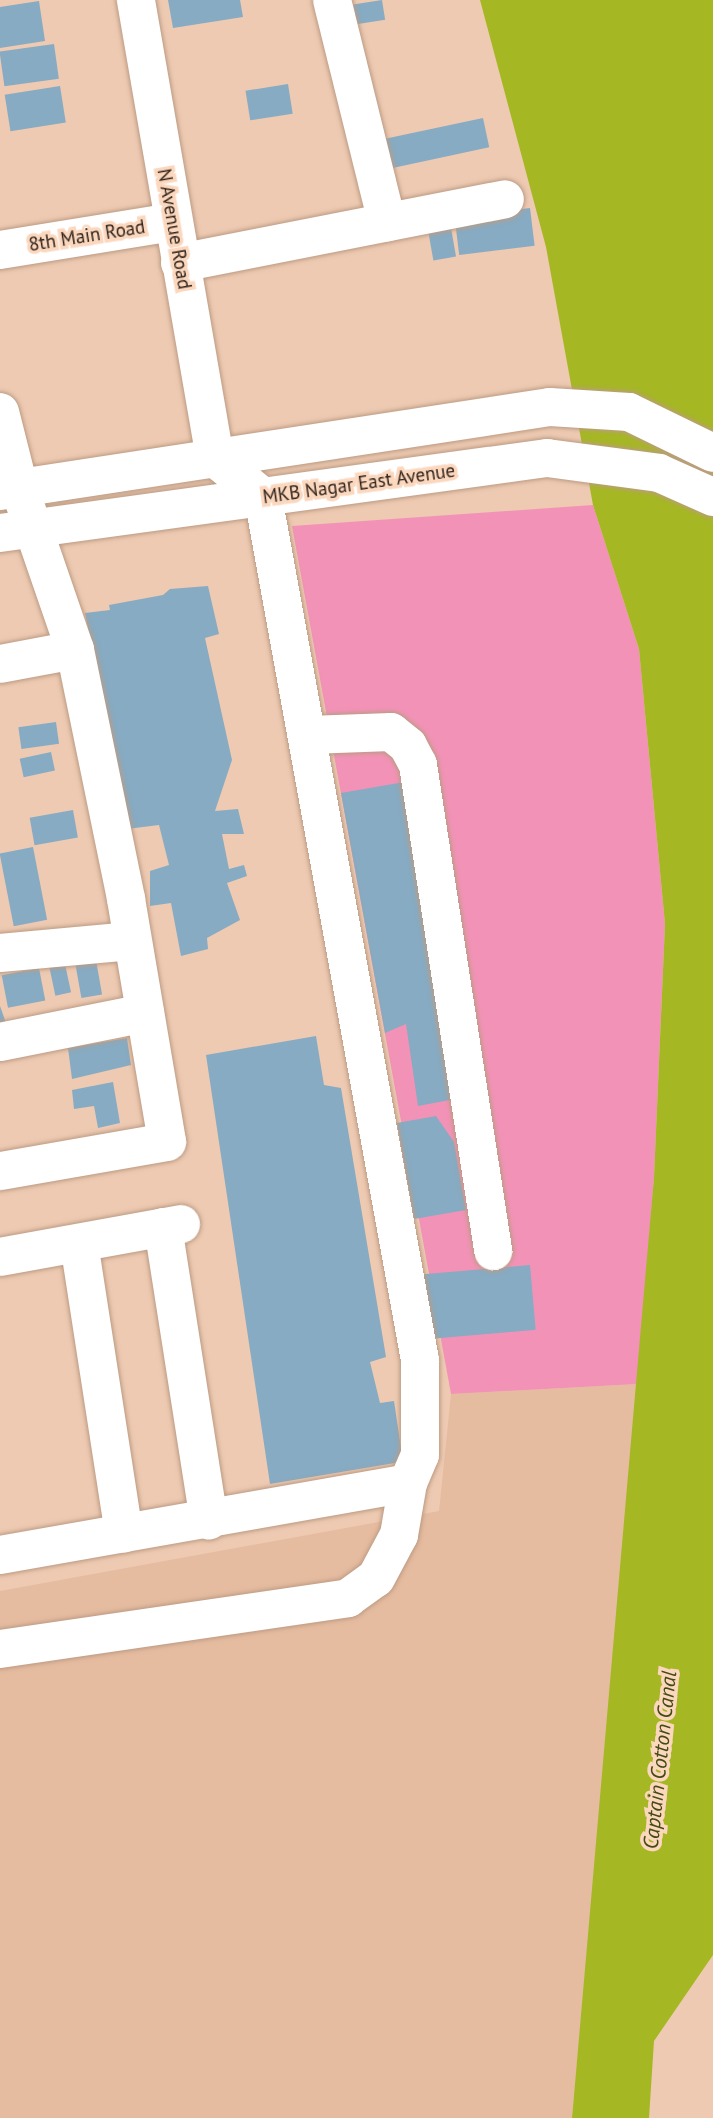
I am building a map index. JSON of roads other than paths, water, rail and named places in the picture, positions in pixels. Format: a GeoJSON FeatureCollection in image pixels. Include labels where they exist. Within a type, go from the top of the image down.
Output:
{"type":"FeatureCollection","features":[{"type":"Feature","properties":{"kind":"street","name":"N Avenue Road"},"geometry":{"type":"LineString","coordinates":[[136,0],[215,458]]}},
{"type":"Feature","properties":{"kind":"street"},"geometry":{"type":"LineString","coordinates":[[332,0],[387,222]]}},
{"type":"Feature","properties":{"kind":"street"},"geometry":{"type":"LineString","coordinates":[[180,263],[505,199]]}},
{"type":"Feature","properties":{"kind":"street","name":"8th Main Road"},"geometry":{"type":"LineString","coordinates":[[0,250],[173,222]]}},
{"type":"Feature","properties":{"kind":"street"},"geometry":{"type":"LineString","coordinates":[[10,489],[550,408],[629,412],[713,453]]}},
{"type":"Feature","properties":{"kind":"street"},"geometry":{"type":"LineString","coordinates":[[0,412],[17,530],[75,650],[167,1142],[0,1171]]}},
{"type":"Feature","properties":{"kind":"street"},"geometry":{"type":"LineString","coordinates":[[0,1649],[348,1598],[376,1578],[399,1535],[408,1483],[420,1455],[420,1360],[309,735],[263,497],[215,458]]}},
{"type":"Feature","properties":{"kind":"street","name":"MKB Nagar East Avenue"},"geometry":{"type":"LineString","coordinates":[[17,530],[547,458],[659,472],[713,497]]}},
{"type":"Feature","properties":{"kind":"street"},"geometry":{"type":"LineString","coordinates":[[0,664],[75,650]]}},
{"type":"Feature","properties":{"kind":"street"},"geometry":{"type":"LineString","coordinates":[[309,735],[391,732],[408,746],[418,765],[493,1251]]}},
{"type":"Feature","properties":{"kind":"street"},"geometry":{"type":"LineString","coordinates":[[0,953],[131,941]]}},
{"type":"Feature","properties":{"kind":"street"},"geometry":{"type":"LineString","coordinates":[[0,1042],[145,1013]]}},
{"type":"Feature","properties":{"kind":"street"},"geometry":{"type":"LineString","coordinates":[[0,1257],[172,1226],[209,1520]]}},
{"type":"Feature","properties":{"kind":"street"},"geometry":{"type":"LineString","coordinates":[[79,1243],[124,1534]]}},
{"type":"Feature","properties":{"kind":"street"},"geometry":{"type":"LineString","coordinates":[[0,1555],[408,1483]]}},
{"type":"Feature","properties":{"kind":"water","name":"Captain Cotton Canal"},"geometry":{"type":"Polygon","coordinates":[[[480,0],[713,0],[713,1955],[654,2041],[649,2118],[572,2118],[654,1177],[665,924],[639,649],[593,505],[546,247],[480,0]]]}}]}
